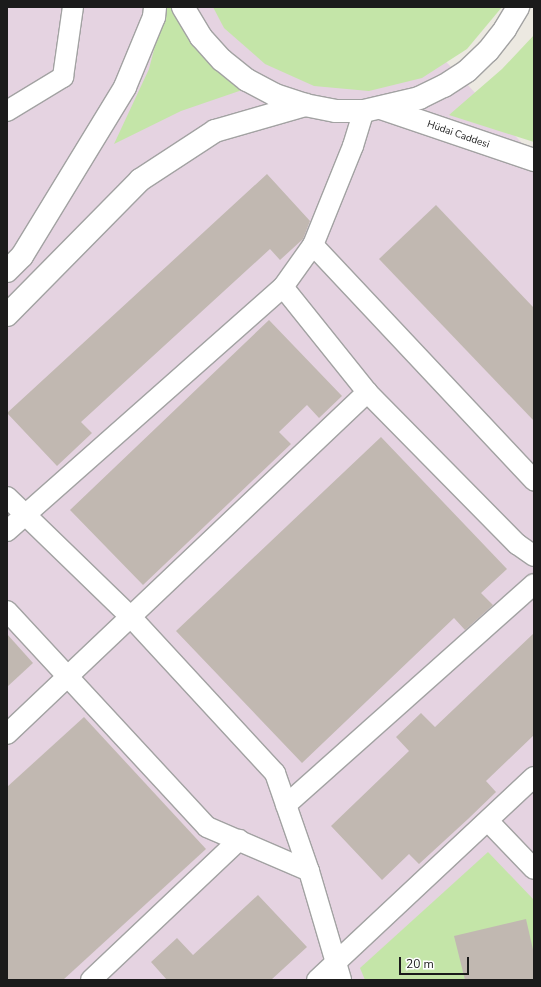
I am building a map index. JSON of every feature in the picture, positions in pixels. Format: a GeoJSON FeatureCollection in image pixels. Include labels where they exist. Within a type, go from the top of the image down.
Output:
{"type":"FeatureCollection","features":[{"type":"Feature","properties":{"kind":"street"},"geometry":{"type":"LineString","coordinates":[[7,111],[63,77],[73,7]]}},
{"type":"Feature","properties":{"kind":"street"},"geometry":{"type":"LineString","coordinates":[[7,271],[22,256],[125,87],[154,16],[155,7]]}},
{"type":"Feature","properties":{"kind":"street"},"geometry":{"type":"LineString","coordinates":[[183,7],[201,37],[222,60],[247,80],[275,95],[305,105],[336,111],[373,109],[419,98],[444,86],[467,70],[488,51],[518,7]]}},
{"type":"Feature","properties":{"kind":"street"},"geometry":{"type":"LineString","coordinates":[[7,315],[140,180],[215,131],[305,105]]}},
{"type":"Feature","properties":{"kind":"street"},"geometry":{"type":"LineString","coordinates":[[7,531],[24,514],[283,286],[313,245],[353,146],[373,109]]}},
{"type":"Feature","properties":{"kind":"street","name":"Hüdai Caddesi"},"geometry":{"type":"LineString","coordinates":[[373,109],[534,160]]}},
{"type":"Feature","properties":{"kind":"street"},"geometry":{"type":"LineString","coordinates":[[313,245],[534,480]]}},
{"type":"Feature","properties":{"kind":"street"},"geometry":{"type":"LineString","coordinates":[[283,286],[367,392],[517,544],[534,556]]}},
{"type":"Feature","properties":{"kind":"street"},"geometry":{"type":"LineString","coordinates":[[7,734],[367,392]]}},
{"type":"Feature","properties":{"kind":"street"},"geometry":{"type":"LineString","coordinates":[[7,497],[130,616],[275,773],[309,871],[338,972]]}},
{"type":"Feature","properties":{"kind":"street"},"geometry":{"type":"LineString","coordinates":[[286,805],[534,584]]}},
{"type":"Feature","properties":{"kind":"street"},"geometry":{"type":"LineString","coordinates":[[7,611],[207,827],[309,871]]}},
{"type":"Feature","properties":{"kind":"street"},"geometry":{"type":"LineString","coordinates":[[317,980],[338,972],[488,821],[534,777]]}},
{"type":"Feature","properties":{"kind":"street"},"geometry":{"type":"LineString","coordinates":[[488,821],[534,869]]}},
{"type":"Feature","properties":{"kind":"street"},"geometry":{"type":"LineString","coordinates":[[91,980],[239,840]]}},
{"type":"Feature","properties":{"kind":"shaded area"},"geometry":{"type":"Polygon","coordinates":[[[7,7],[395,7],[534,156],[534,980],[7,980],[7,7]]]}},
{"type":"Feature","properties":{"kind":"green space"},"geometry":{"type":"Polygon","coordinates":[[[165,7],[178,7],[248,88],[181,111],[114,144],[149,69],[165,7]]]}},
{"type":"Feature","properties":{"kind":"green space"},"geometry":{"type":"Polygon","coordinates":[[[213,7],[502,7],[467,49],[422,78],[369,91],[314,86],[265,64],[224,28],[213,7]]]}},
{"type":"Feature","properties":{"kind":"green space"},"geometry":{"type":"Polygon","coordinates":[[[534,35],[534,142],[449,115],[502,69],[534,35]]]}},
{"type":"Feature","properties":{"kind":"green space"},"geometry":{"type":"Polygon","coordinates":[[[488,852],[534,900],[534,980],[365,980],[360,968],[488,852]]]}},
{"type":"Feature","properties":{"kind":"building"},"geometry":{"type":"Polygon","coordinates":[[[267,174],[310,221],[303,239],[280,260],[270,249],[81,422],[92,433],[57,466],[7,413],[267,174]]]}},
{"type":"Feature","properties":{"kind":"building"},"geometry":{"type":"Polygon","coordinates":[[[436,205],[534,308],[534,421],[379,259],[436,205]]]}},
{"type":"Feature","properties":{"kind":"building"},"geometry":{"type":"Polygon","coordinates":[[[269,320],[342,396],[319,418],[307,405],[279,432],[291,444],[143,585],[70,510],[269,320]]]}},
{"type":"Feature","properties":{"kind":"building"},"geometry":{"type":"Polygon","coordinates":[[[381,437],[507,569],[481,593],[493,605],[465,630],[454,618],[302,763],[176,631],[381,437]]]}},
{"type":"Feature","properties":{"kind":"building"},"geometry":{"type":"Polygon","coordinates":[[[534,633],[534,735],[486,781],[496,792],[468,819],[419,864],[409,854],[382,880],[331,826],[409,751],[396,737],[421,713],[435,727],[534,633]]]}},
{"type":"Feature","properties":{"kind":"building"},"geometry":{"type":"Polygon","coordinates":[[[7,634],[33,663],[7,687],[7,634]]]}},
{"type":"Feature","properties":{"kind":"building"},"geometry":{"type":"Polygon","coordinates":[[[84,717],[206,849],[63,980],[7,980],[7,787],[84,717]]]}},
{"type":"Feature","properties":{"kind":"building"},"geometry":{"type":"Polygon","coordinates":[[[258,895],[307,947],[271,980],[167,980],[151,962],[177,938],[193,955],[258,895]]]}},
{"type":"Feature","properties":{"kind":"building"},"geometry":{"type":"Polygon","coordinates":[[[526,919],[534,954],[534,980],[465,980],[454,936],[526,919]]]}}]}
